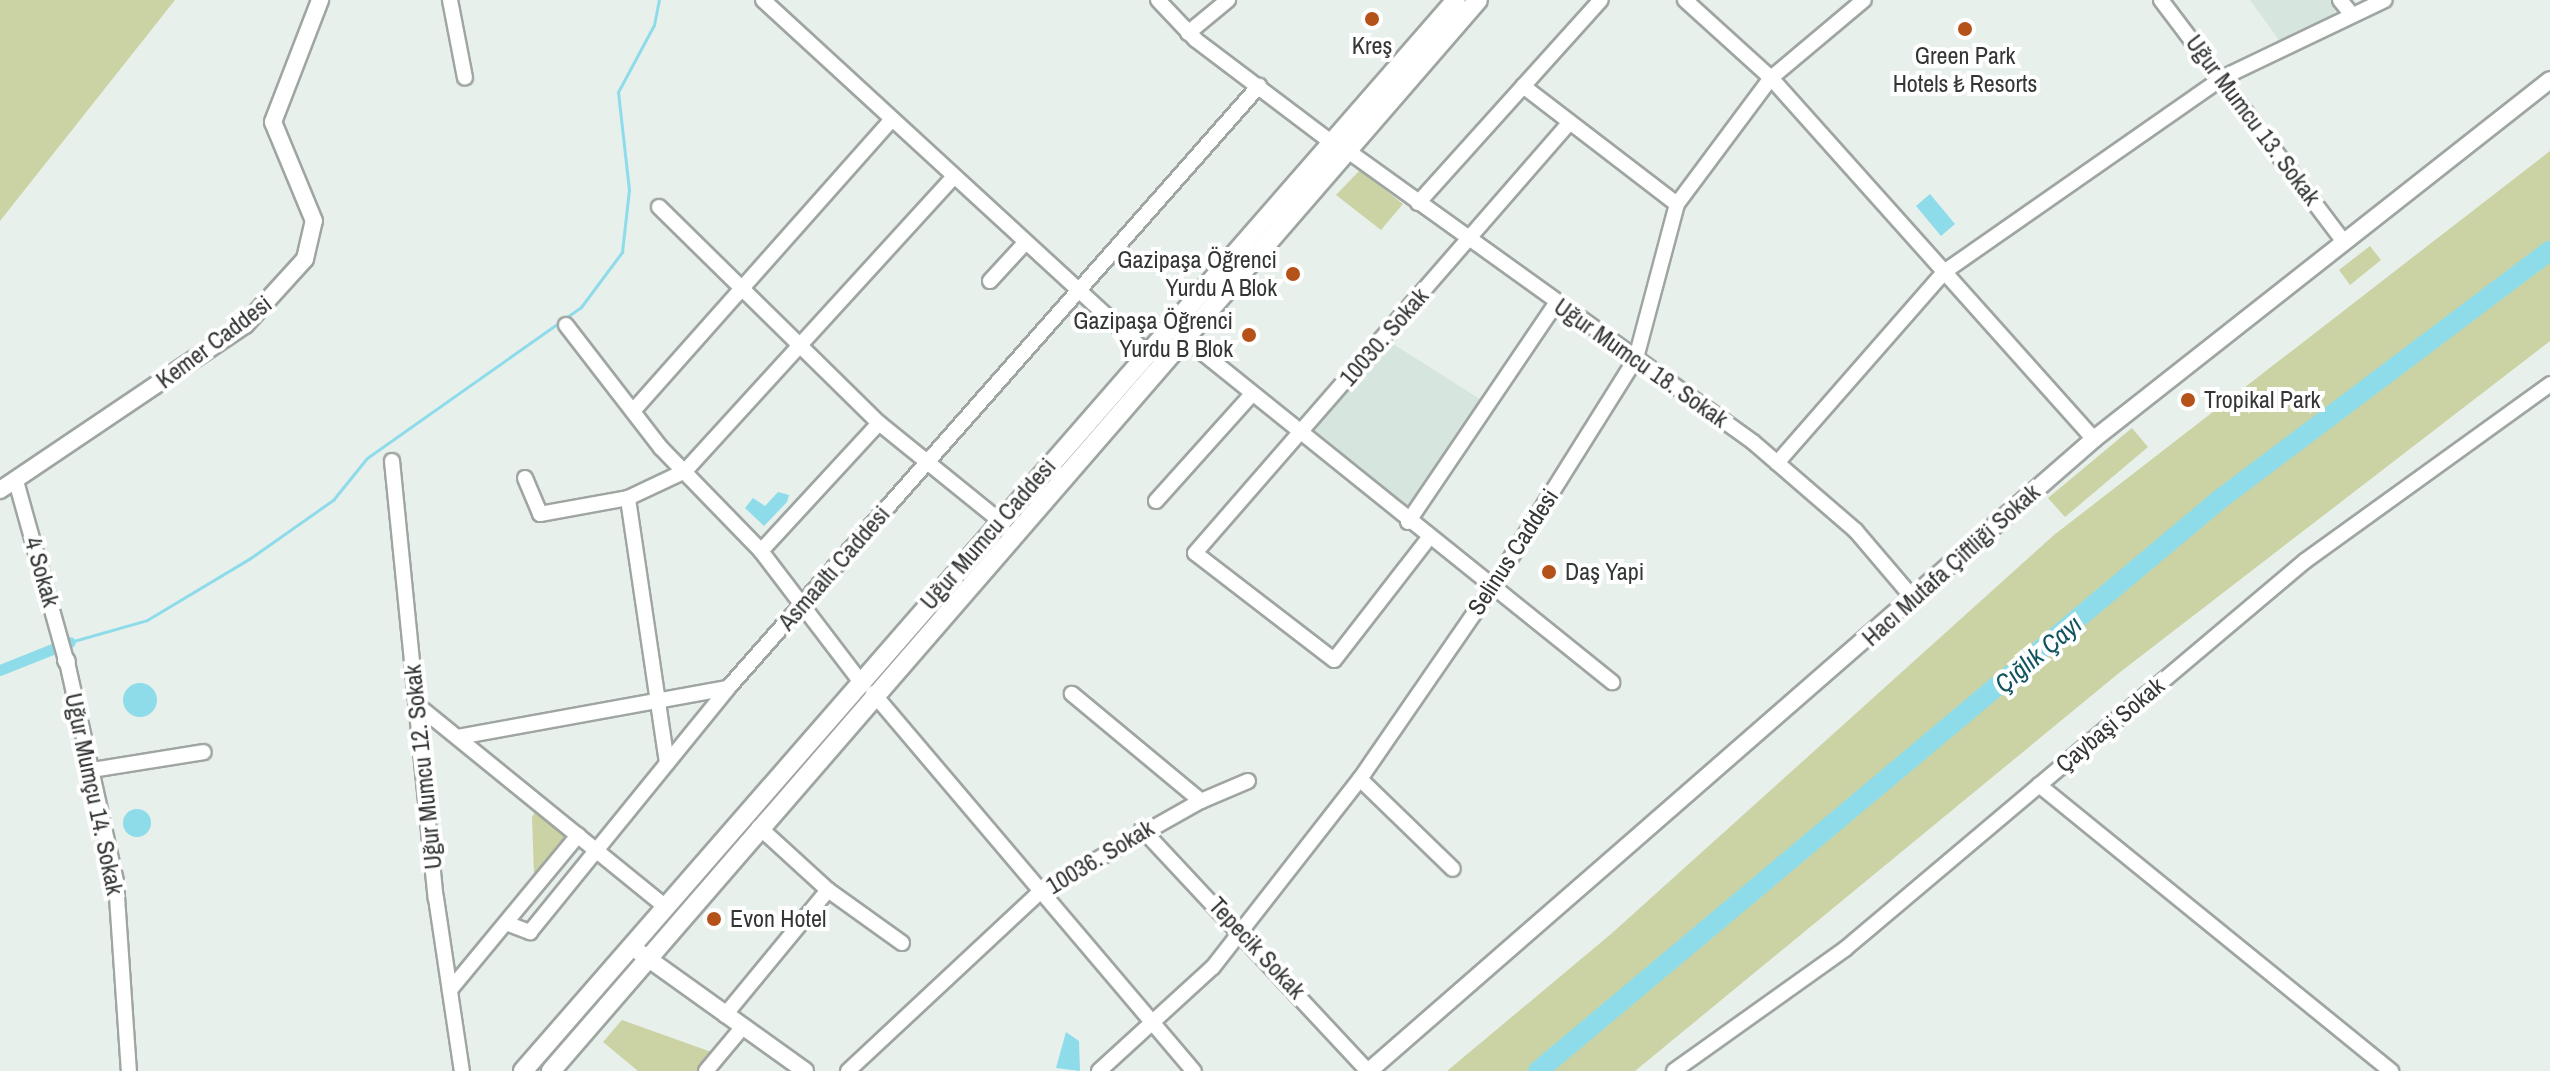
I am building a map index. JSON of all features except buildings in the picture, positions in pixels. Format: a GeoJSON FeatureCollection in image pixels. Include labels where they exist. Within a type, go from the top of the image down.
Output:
{"type":"FeatureCollection","features":[{"type":"Feature","properties":{"kind":"main road","name":"Uğur Mumcu Caddesi"},"geometry":{"type":"LineString","coordinates":[[523,1071],[665,906],[1183,337],[1456,0]]}},
{"type":"Feature","properties":{"kind":"main road","name":"Uğur Mumcu Caddesi"},"geometry":{"type":"LineString","coordinates":[[551,1071],[759,827],[866,687],[1000,521],[1146,352],[1478,0]]}},
{"type":"Feature","properties":{"kind":"street","name":"Kemer Caddesi"},"geometry":{"type":"LineString","coordinates":[[0,490],[245,325],[305,259],[314,221],[273,122],[320,0]]}},
{"type":"Feature","properties":{"kind":"street"},"geometry":{"type":"LineString","coordinates":[[450,0],[465,78]]}},
{"type":"Feature","properties":{"kind":"street"},"geometry":{"type":"LineString","coordinates":[[763,0],[1146,352]]}},
{"type":"Feature","properties":{"kind":"street","name":"Uğur Mumcu 18. Sokak"},"geometry":{"type":"LineString","coordinates":[[1158,0],[1188,33],[1777,463],[1856,531],[1913,598]]}},
{"type":"Feature","properties":{"kind":"street"},"geometry":{"type":"LineString","coordinates":[[1188,33],[1228,0]]}},
{"type":"Feature","properties":{"kind":"street"},"geometry":{"type":"LineString","coordinates":[[1418,203],[1601,0]]}},
{"type":"Feature","properties":{"kind":"street"},"geometry":{"type":"LineString","coordinates":[[1685,0],[1771,78],[2094,439]]}},
{"type":"Feature","properties":{"kind":"street","name":"Selinus Caddesi"},"geometry":{"type":"LineString","coordinates":[[1099,1071],[1244,932],[1360,779],[1495,583],[1636,358],[1677,204],[1771,78],[1864,0]]}},
{"type":"Feature","properties":{"kind":"street","name":"Uğur Mumcu 13. Sokak"},"geometry":{"type":"LineString","coordinates":[[2161,0],[2224,77],[2343,241]]}},
{"type":"Feature","properties":{"kind":"street"},"geometry":{"type":"LineString","coordinates":[[2340,0],[2352,15]]}},
{"type":"Feature","properties":{"kind":"street"},"geometry":{"type":"LineString","coordinates":[[1777,463],[1944,272],[2224,77],[2385,0]]}},
{"type":"Feature","properties":{"kind":"street","name":"Hacı Mutafa Çiftliği Sokak"},"geometry":{"type":"LineString","coordinates":[[1368,1071],[2094,439],[2550,80]]}},
{"type":"Feature","properties":{"kind":"street","name":"Asmaaltı Caddesi"},"geometry":{"type":"LineString","coordinates":[[506,923],[530,932],[728,688],[1259,86]]}},
{"type":"Feature","properties":{"kind":"street"},"geometry":{"type":"LineString","coordinates":[[1523,86],[1677,204]]}},
{"type":"Feature","properties":{"kind":"street"},"geometry":{"type":"LineString","coordinates":[[633,411],[891,120]]}},
{"type":"Feature","properties":{"kind":"street","name":"10030. Sokak"},"geometry":{"type":"LineString","coordinates":[[1428,539],[1342,655],[1322,656],[1195,553],[1300,436],[1570,122]]}},
{"type":"Feature","properties":{"kind":"street"},"geometry":{"type":"LineString","coordinates":[[525,478],[540,514],[628,498],[685,471],[953,177]]}},
{"type":"Feature","properties":{"kind":"street"},"geometry":{"type":"LineString","coordinates":[[659,207],[795,347],[879,423],[1000,521]]}},
{"type":"Feature","properties":{"kind":"street"},"geometry":{"type":"LineString","coordinates":[[990,281],[1025,243]]}},
{"type":"Feature","properties":{"kind":"street"},"geometry":{"type":"LineString","coordinates":[[1408,522],[1556,303]]}},
{"type":"Feature","properties":{"kind":"street"},"geometry":{"type":"LineString","coordinates":[[566,325],[633,411],[761,551],[798,608],[1194,1071]]}},
{"type":"Feature","properties":{"kind":"street"},"geometry":{"type":"LineString","coordinates":[[1183,337],[1428,539],[1495,583],[1612,682]]}},
{"type":"Feature","properties":{"kind":"street","name":"Çaybaşi Sokak"},"geometry":{"type":"LineString","coordinates":[[1674,1071],[1845,949],[2305,561],[2550,384]]}},
{"type":"Feature","properties":{"kind":"street"},"geometry":{"type":"LineString","coordinates":[[1156,501],[1251,395]]}},
{"type":"Feature","properties":{"kind":"street"},"geometry":{"type":"LineString","coordinates":[[761,551],[879,423]]}},
{"type":"Feature","properties":{"kind":"street","name":"Uğur Mumcu 12. Sokak"},"geometry":{"type":"LineString","coordinates":[[392,461],[416,704],[462,1071]]}},
{"type":"Feature","properties":{"kind":"street","name":"4 Sokak"},"geometry":{"type":"LineString","coordinates":[[16,481],[66,661]]}},
{"type":"Feature","properties":{"kind":"street"},"geometry":{"type":"LineString","coordinates":[[628,498],[664,700],[667,763]]}},
{"type":"Feature","properties":{"kind":"street","name":"Uğur Mumçu 14. Sokak"},"geometry":{"type":"LineString","coordinates":[[66,661],[116,882],[129,1071]]}},
{"type":"Feature","properties":{"kind":"street"},"geometry":{"type":"LineString","coordinates":[[458,737],[728,688]]}},
{"type":"Feature","properties":{"kind":"street"},"geometry":{"type":"LineString","coordinates":[[1072,694],[1201,801]]}},
{"type":"Feature","properties":{"kind":"street"},"geometry":{"type":"LineString","coordinates":[[416,704],[665,906]]}},
{"type":"Feature","properties":{"kind":"street"},"geometry":{"type":"LineString","coordinates":[[92,770],[204,752]]}},
{"type":"Feature","properties":{"kind":"street"},"geometry":{"type":"LineString","coordinates":[[1360,779],[1453,869]]}},
{"type":"Feature","properties":{"kind":"street","name":"10036. Sokak"},"geometry":{"type":"LineString","coordinates":[[848,1071],[1041,891],[1142,829],[1248,781]]}},
{"type":"Feature","properties":{"kind":"street"},"geometry":{"type":"LineString","coordinates":[[2039,785],[2391,1071]]}},
{"type":"Feature","properties":{"kind":"street"},"geometry":{"type":"LineString","coordinates":[[759,827],[828,890],[902,943]]}},
{"type":"Feature","properties":{"kind":"street","name":"Tepecik Sokak"},"geometry":{"type":"LineString","coordinates":[[1142,829],[1244,932],[1368,1071]]}},
{"type":"Feature","properties":{"kind":"street"},"geometry":{"type":"LineString","coordinates":[[450,990],[578,835]]}},
{"type":"Feature","properties":{"kind":"street"},"geometry":{"type":"LineString","coordinates":[[725,1015],[828,890]]}},
{"type":"Feature","properties":{"kind":"street"},"geometry":{"type":"LineString","coordinates":[[632,945],[646,959],[805,1071]]}},
{"type":"Feature","properties":{"kind":"street"},"geometry":{"type":"LineString","coordinates":[[706,1071],[742,1028]]}},
{"type":"Feature","properties":{"kind":"shaded area"},"geometry":{"type":"Polygon","coordinates":[[[2250,0],[2331,0],[2337,7],[2332,18],[2281,43],[2250,0]]]}},
{"type":"Feature","properties":{"kind":"shaded area"},"geometry":{"type":"Polygon","coordinates":[[[1390,342],[1488,404],[1413,517],[1309,434],[1390,342]]]}},
{"type":"Feature","properties":{"kind":"green space"},"geometry":{"type":"Polygon","coordinates":[[[0,0],[175,0],[0,221],[0,0]]]}},
{"type":"Feature","properties":{"kind":"green space"},"geometry":{"type":"Polygon","coordinates":[[[2550,151],[2550,341],[2119,673],[1635,1071],[1447,1071],[1611,934],[2054,535],[2550,151]]]}},
{"type":"Feature","properties":{"kind":"green space"},"geometry":{"type":"Polygon","coordinates":[[[1360,170],[1403,204],[1381,230],[1336,195],[1360,170]]]}},
{"type":"Feature","properties":{"kind":"green space"},"geometry":{"type":"Polygon","coordinates":[[[2370,246],[2381,260],[2350,285],[2339,270],[2370,246]]]}},
{"type":"Feature","properties":{"kind":"green space"},"geometry":{"type":"Polygon","coordinates":[[[2132,428],[2148,447],[2065,517],[2048,498],[2132,428]]]}},
{"type":"Feature","properties":{"kind":"green space"},"geometry":{"type":"Polygon","coordinates":[[[538,807],[572,834],[534,876],[532,817],[538,807]]]}},
{"type":"Feature","properties":{"kind":"green space"},"geometry":{"type":"Polygon","coordinates":[[[622,1020],[717,1054],[699,1071],[638,1071],[603,1042],[622,1020]]]}},
{"type":"Feature","properties":{"kind":"water"},"geometry":{"type":"Polygon","coordinates":[[[1930,194],[1955,224],[1941,236],[1916,206],[1930,194]]]}},
{"type":"Feature","properties":{"kind":"water"},"geometry":{"type":"Polygon","coordinates":[[[778,492],[789,495],[787,502],[764,526],[745,508],[753,498],[765,506],[778,492]]]}},
{"type":"Feature","properties":{"kind":"water"},"geometry":{"type":"Polygon","coordinates":[[[140,683],[152,688],[157,700],[152,712],[140,717],[128,712],[123,700],[128,688],[140,683]]]}},
{"type":"Feature","properties":{"kind":"water"},"geometry":{"type":"Polygon","coordinates":[[[137,809],[147,813],[151,823],[147,833],[137,837],[127,833],[123,823],[127,813],[137,809]]]}},
{"type":"Feature","properties":{"kind":"water"},"geometry":{"type":"Polygon","coordinates":[[[1066,1032],[1079,1041],[1080,1071],[1056,1068],[1066,1032]]]}},
{"type":"Feature","properties":{"kind":"waterway"},"geometry":{"type":"LineString","coordinates":[[70,642],[147,620],[249,559],[333,500],[367,458],[581,307],[622,252],[629,190],[618,92],[654,25],[659,0]]}},
{"type":"Feature","properties":{"kind":"waterway","name":"Çığlık Çayı"},"geometry":{"type":"LineString","coordinates":[[1538,1071],[2219,500],[2550,251]]}},
{"type":"Feature","properties":{"kind":"waterway"},"geometry":{"type":"LineString","coordinates":[[0,670],[70,642]]}},
{"type":"Feature","properties":{"kind":"place","name":"Kreş"},"geometry":{"type":"Point","coordinates":[1372,19]}},
{"type":"Feature","properties":{"kind":"place","name":"Green Park Hotels ₺ Resorts"},"geometry":{"type":"Point","coordinates":[1965,29]}},
{"type":"Feature","properties":{"kind":"place","name":"Gazipaşa Öğrenci Yurdu A Blok"},"geometry":{"type":"Point","coordinates":[1293,274]}},
{"type":"Feature","properties":{"kind":"place","name":"Gazipaşa Öğrenci Yurdu B Blok"},"geometry":{"type":"Point","coordinates":[1249,335]}},
{"type":"Feature","properties":{"kind":"place","name":"Tropikal Park"},"geometry":{"type":"Point","coordinates":[2188,400]}},
{"type":"Feature","properties":{"kind":"place","name":"Daş Yapi"},"geometry":{"type":"Point","coordinates":[1549,572]}},
{"type":"Feature","properties":{"kind":"place","name":"Evon Hotel"},"geometry":{"type":"Point","coordinates":[714,919]}}]}
